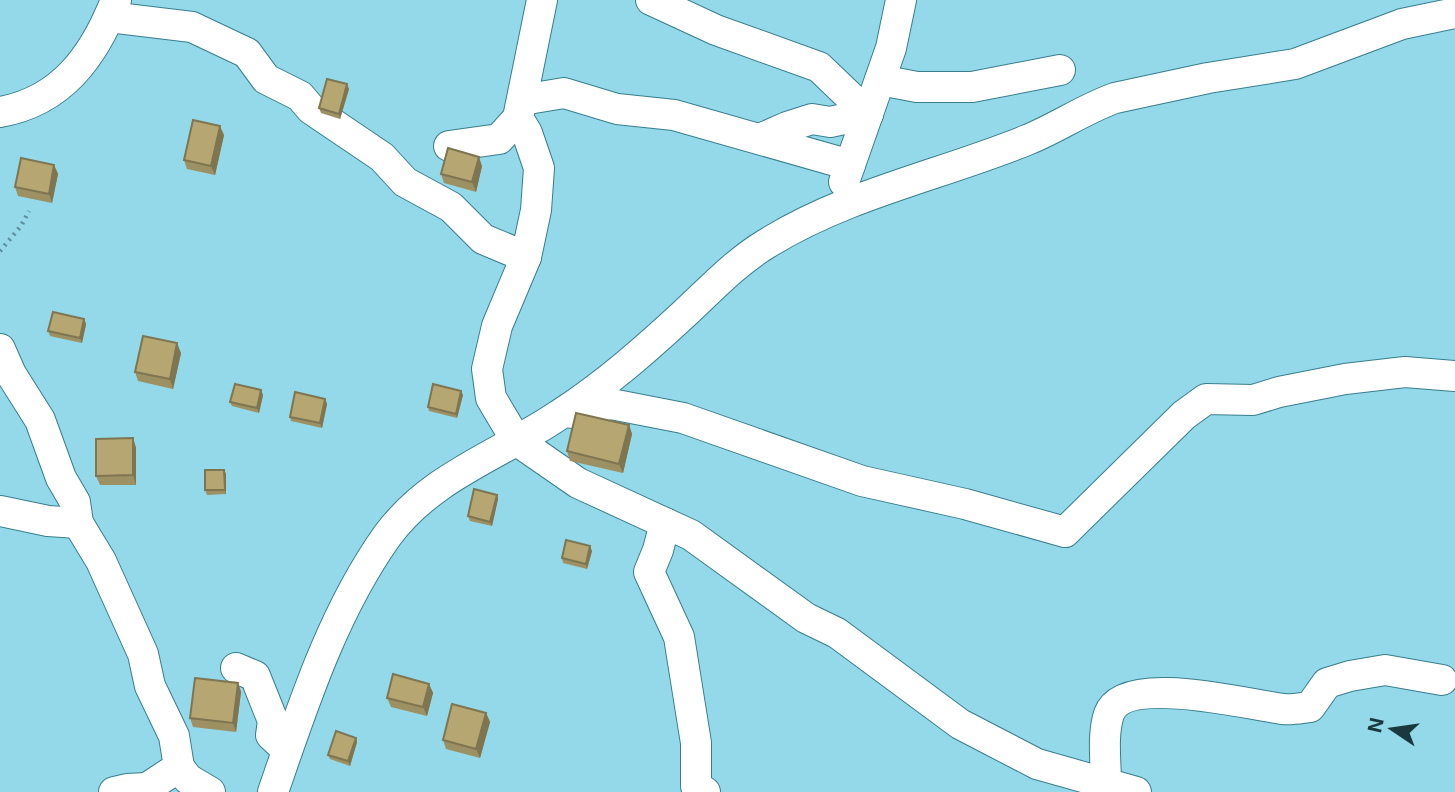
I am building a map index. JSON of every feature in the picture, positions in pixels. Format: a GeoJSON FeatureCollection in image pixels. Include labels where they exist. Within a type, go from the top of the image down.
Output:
{"type":"FeatureCollection","features":[{"type":"Feature","properties":{"kind":"street"},"geometry":{"type":"LineString","coordinates":[[449,146],[499,139],[520,109],[542,0]]}},
{"type":"Feature","properties":{"kind":"street"},"geometry":{"type":"LineString","coordinates":[[651,0],[716,30],[819,67],[868,114]]}},
{"type":"Feature","properties":{"kind":"street"},"geometry":{"type":"LineString","coordinates":[[835,209],[891,48],[901,0]]}},
{"type":"Feature","properties":{"kind":"street"},"geometry":{"type":"LineString","coordinates":[[0,112],[35,102],[64,83],[88,56],[113,8],[192,27],[247,53],[266,79],[300,96],[311,109],[382,157],[405,182],[451,206],[483,239],[526,257]]}},
{"type":"Feature","properties":{"kind":"street"},"geometry":{"type":"LineString","coordinates":[[273,792],[321,661],[351,596],[387,537],[407,512],[459,471],[557,417],[604,383],[764,245],[835,209],[1030,139],[1115,98],[1208,78],[1295,64],[1402,24],[1455,13]]}},
{"type":"Feature","properties":{"kind":"street"},"geometry":{"type":"LineString","coordinates":[[880,80],[916,87],[972,87],[1060,70]]}},
{"type":"Feature","properties":{"kind":"street"},"geometry":{"type":"LineString","coordinates":[[520,109],[564,93],[617,109],[674,116],[850,165]]}},
{"type":"Feature","properties":{"kind":"street"},"geometry":{"type":"LineString","coordinates":[[520,109],[539,168],[536,210],[526,257],[497,326],[487,369],[491,398],[516,440],[578,483],[691,535],[806,618],[838,633],[960,724],[1037,764],[1136,792]]}},
{"type":"Feature","properties":{"kind":"street"},"geometry":{"type":"LineString","coordinates":[[760,139],[812,120],[830,122],[868,114]]}},
{"type":"Feature","properties":{"kind":"street"},"geometry":{"type":"LineString","coordinates":[[0,349],[10,374],[40,420],[61,478],[75,502],[78,523],[101,561],[143,654],[150,686],[174,736],[179,767],[188,779],[210,792]]}},
{"type":"Feature","properties":{"kind":"street"},"geometry":{"type":"LineString","coordinates":[[557,417],[611,404],[683,418],[862,481],[965,504],[1065,531],[1184,415],[1206,399],[1253,400],[1345,379],[1405,372],[1455,376]]}},
{"type":"Feature","properties":{"kind":"street"},"geometry":{"type":"LineString","coordinates":[[0,511],[48,521],[78,523]]}},
{"type":"Feature","properties":{"kind":"street"},"geometry":{"type":"LineString","coordinates":[[665,523],[659,550],[649,572],[679,637],[696,743],[696,786],[705,792]]}},
{"type":"Feature","properties":{"kind":"street"},"geometry":{"type":"LineString","coordinates":[[236,667],[255,676],[273,722],[271,735],[287,750]]}},
{"type":"Feature","properties":{"kind":"street"},"geometry":{"type":"LineString","coordinates":[[1106,784],[1105,737],[1109,713],[1120,699],[1136,694],[1213,696],[1287,709],[1310,708],[1327,683],[1350,676],[1385,670],[1442,680]]}},
{"type":"Feature","properties":{"kind":"street"},"geometry":{"type":"LineString","coordinates":[[114,792],[147,788],[179,767]]}},
{"type":"Feature","properties":{"kind":"path"},"geometry":{"type":"LineString","coordinates":[[0,251],[21,226],[29,211]]}},
{"type":"Feature","properties":{"kind":"building"},"geometry":{"type":"Polygon","coordinates":[[[327,79],[347,84],[339,114],[319,108],[327,79]]]}},
{"type":"Feature","properties":{"kind":"building"},"geometry":{"type":"Polygon","coordinates":[[[193,120],[220,126],[211,166],[184,160],[193,120]]]}},
{"type":"Feature","properties":{"kind":"building"},"geometry":{"type":"Polygon","coordinates":[[[448,148],[479,157],[472,182],[441,174],[448,148]]]}},
{"type":"Feature","properties":{"kind":"building"},"geometry":{"type":"Polygon","coordinates":[[[21,158],[54,165],[49,194],[15,187],[21,158]]]}},
{"type":"Feature","properties":{"kind":"building"},"geometry":{"type":"Polygon","coordinates":[[[53,312],[84,319],[80,338],[48,331],[53,312]]]}},
{"type":"Feature","properties":{"kind":"building"},"geometry":{"type":"Polygon","coordinates":[[[143,336],[177,343],[170,379],[135,372],[143,336]]]}},
{"type":"Feature","properties":{"kind":"building"},"geometry":{"type":"Polygon","coordinates":[[[235,384],[261,390],[257,408],[230,402],[235,384]]]}},
{"type":"Feature","properties":{"kind":"building"},"geometry":{"type":"Polygon","coordinates":[[[433,384],[461,391],[456,414],[428,407],[433,384]]]}},
{"type":"Feature","properties":{"kind":"building"},"geometry":{"type":"Polygon","coordinates":[[[295,392],[325,399],[320,423],[290,417],[295,392]]]}},
{"type":"Feature","properties":{"kind":"building"},"geometry":{"type":"Polygon","coordinates":[[[576,413],[629,425],[619,464],[567,451],[576,413]]]}},
{"type":"Feature","properties":{"kind":"building"},"geometry":{"type":"Polygon","coordinates":[[[133,438],[133,475],[96,476],[96,439],[133,438]]]}},
{"type":"Feature","properties":{"kind":"building"},"geometry":{"type":"Polygon","coordinates":[[[205,470],[224,470],[225,490],[205,490],[205,470]]]}},
{"type":"Feature","properties":{"kind":"building"},"geometry":{"type":"Polygon","coordinates":[[[474,489],[497,495],[490,522],[468,516],[474,489]]]}},
{"type":"Feature","properties":{"kind":"building"},"geometry":{"type":"Polygon","coordinates":[[[566,540],[590,546],[586,564],[562,558],[566,540]]]}},
{"type":"Feature","properties":{"kind":"building"},"geometry":{"type":"Polygon","coordinates":[[[393,674],[429,684],[423,707],[387,698],[393,674]]]}},
{"type":"Feature","properties":{"kind":"building"},"geometry":{"type":"Polygon","coordinates":[[[195,678],[238,683],[233,723],[190,718],[195,678]]]}},
{"type":"Feature","properties":{"kind":"building"},"geometry":{"type":"Polygon","coordinates":[[[452,704],[486,713],[476,749],[443,740],[452,704]]]}},
{"type":"Feature","properties":{"kind":"building"},"geometry":{"type":"Polygon","coordinates":[[[336,731],[356,738],[348,761],[328,755],[336,731]]]}}]}
